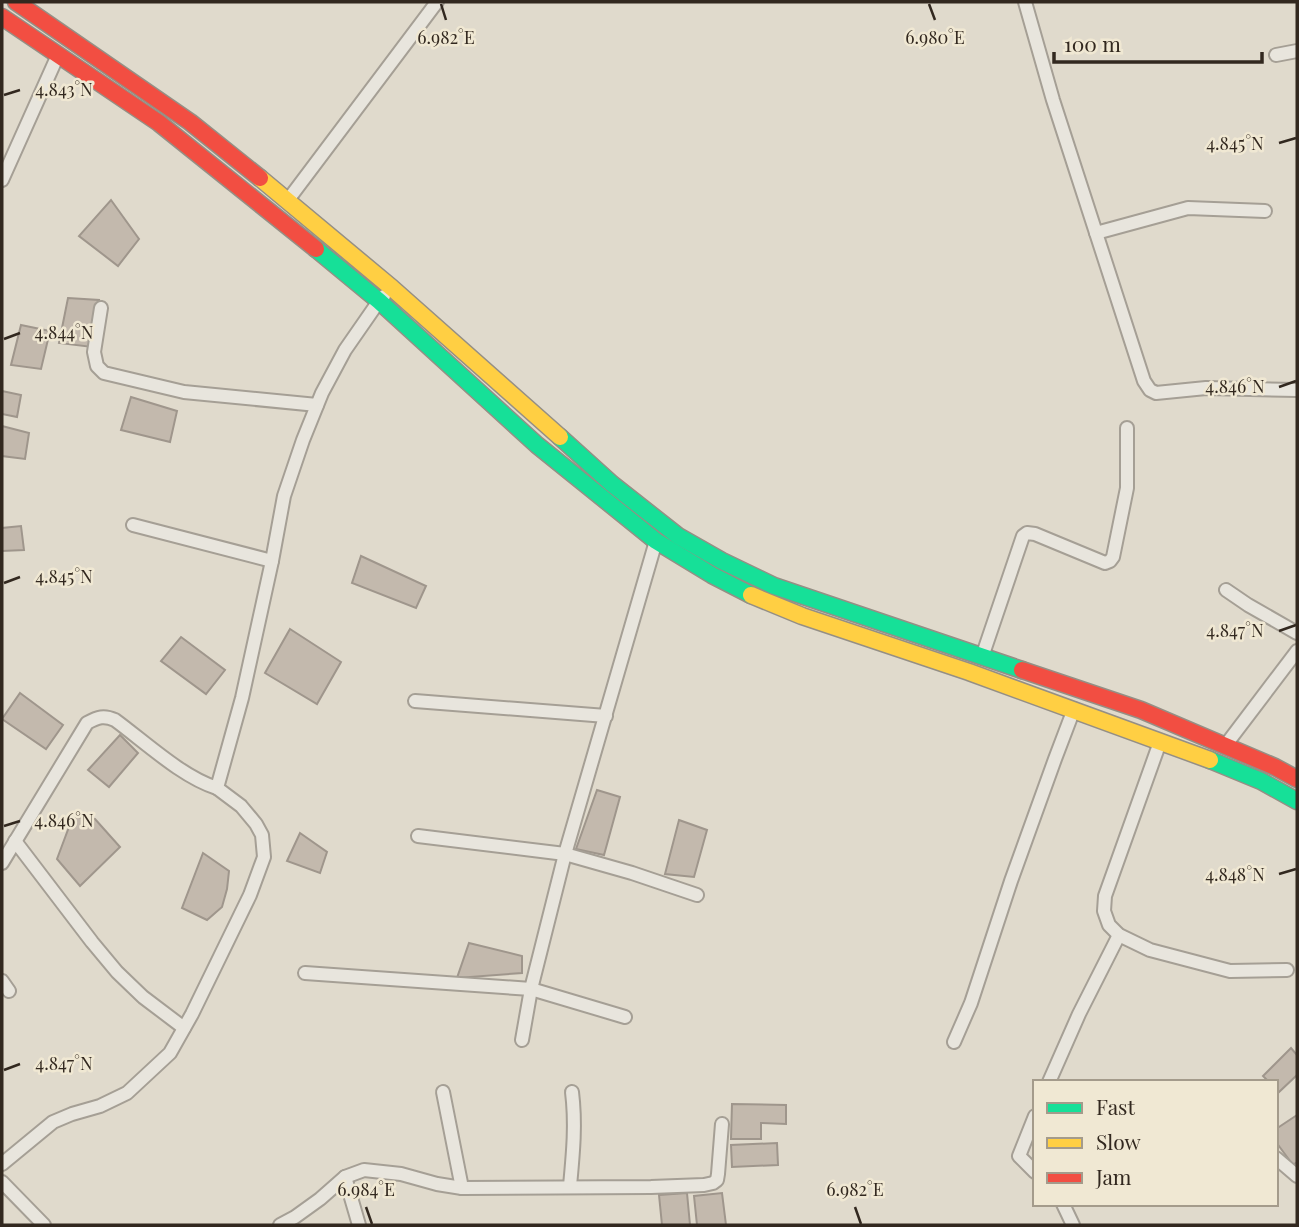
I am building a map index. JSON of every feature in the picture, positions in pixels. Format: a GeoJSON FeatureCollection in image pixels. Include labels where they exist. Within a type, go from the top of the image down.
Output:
{"type":"FeatureCollection","features":[{"type":"Feature","properties":{"kind":"main road"},"geometry":{"type":"LineString","coordinates":[[16,2],[190,122],[288,200],[393,288],[612,484],[678,536],[774,586],[1141,710],[1275,766],[1297,779]]}},
{"type":"Feature","properties":{"kind":"main road"},"geometry":{"type":"LineString","coordinates":[[2,17],[169,131],[275,214],[379,301],[537,445],[656,541],[712,575],[766,602],[802,616],[1074,709],[1215,762],[1261,781],[1297,801]]}},
{"type":"Feature","properties":{"kind":"street"},"geometry":{"type":"LineString","coordinates":[[288,200],[437,2]]}},
{"type":"Feature","properties":{"kind":"street"},"geometry":{"type":"LineString","coordinates":[[1030,3],[1053,100],[1144,381],[1150,390],[1156,393],[1206,388],[1297,390]]}},
{"type":"Feature","properties":{"kind":"street"},"geometry":{"type":"LineString","coordinates":[[1276,55],[1297,51]]}},
{"type":"Feature","properties":{"kind":"street"},"geometry":{"type":"LineString","coordinates":[[2,180],[58,55]]}},
{"type":"Feature","properties":{"kind":"street"},"geometry":{"type":"LineString","coordinates":[[1096,233],[1188,208],[1265,211]]}},
{"type":"Feature","properties":{"kind":"street"},"geometry":{"type":"LineString","coordinates":[[217,788],[242,698],[284,496],[303,440],[321,393],[345,351],[379,301],[393,288]]}},
{"type":"Feature","properties":{"kind":"street"},"geometry":{"type":"LineString","coordinates":[[102,308],[94,359],[104,373],[184,392],[317,405]]}},
{"type":"Feature","properties":{"kind":"street"},"geometry":{"type":"LineString","coordinates":[[982,657],[1023,536],[1027,533],[1035,534],[1105,562],[1113,557],[1127,488],[1127,428]]}},
{"type":"Feature","properties":{"kind":"street"},"geometry":{"type":"LineString","coordinates":[[133,525],[272,561]]}},
{"type":"Feature","properties":{"kind":"street"},"geometry":{"type":"LineString","coordinates":[[522,1040],[531,989],[565,854],[656,541]]}},
{"type":"Feature","properties":{"kind":"street"},"geometry":{"type":"LineString","coordinates":[[1226,590],[1297,633]]}},
{"type":"Feature","properties":{"kind":"street"},"geometry":{"type":"LineString","coordinates":[[1225,746],[1297,651]]}},
{"type":"Feature","properties":{"kind":"street"},"geometry":{"type":"LineString","coordinates":[[415,701],[606,716]]}},
{"type":"Feature","properties":{"kind":"street"},"geometry":{"type":"LineString","coordinates":[[954,1042],[971,1003],[1011,881],[1074,709]]}},
{"type":"Feature","properties":{"kind":"street"},"geometry":{"type":"LineString","coordinates":[[2,863],[87,723],[98,717],[115,720],[202,783],[217,788],[241,806],[262,835],[264,857],[250,895],[170,1054],[127,1093],[100,1106],[53,1122],[2,1164]]}},
{"type":"Feature","properties":{"kind":"street"},"geometry":{"type":"LineString","coordinates":[[1160,742],[1105,897],[1104,911],[1109,925],[1119,935],[1150,950],[1230,971],[1287,970]]}},
{"type":"Feature","properties":{"kind":"street"},"geometry":{"type":"LineString","coordinates":[[418,836],[565,854],[697,895]]}},
{"type":"Feature","properties":{"kind":"street"},"geometry":{"type":"LineString","coordinates":[[15,841],[117,972],[184,1027]]}},
{"type":"Feature","properties":{"kind":"street"},"geometry":{"type":"LineString","coordinates":[[1050,1080],[1079,1014],[1119,935]]}},
{"type":"Feature","properties":{"kind":"street"},"geometry":{"type":"LineString","coordinates":[[304,973],[531,989],[625,1017]]}},
{"type":"Feature","properties":{"kind":"street"},"geometry":{"type":"LineString","coordinates":[[443,1092],[462,1188]]}},
{"type":"Feature","properties":{"kind":"street"},"geometry":{"type":"LineString","coordinates":[[570,1186],[575,1115],[572,1092]]}},
{"type":"Feature","properties":{"kind":"street"},"geometry":{"type":"LineString","coordinates":[[1033,1121],[1019,1156],[1033,1170]]}},
{"type":"Feature","properties":{"kind":"street"},"geometry":{"type":"LineString","coordinates":[[280,1225],[320,1199],[345,1177],[365,1170],[462,1188],[651,1187],[713,1183],[718,1174],[722,1124]]}},
{"type":"Feature","properties":{"kind":"street"},"geometry":{"type":"LineString","coordinates":[[1278,1160],[1297,1177]]}},
{"type":"Feature","properties":{"kind":"street"},"geometry":{"type":"LineString","coordinates":[[345,1177],[359,1225]]}},
{"type":"Feature","properties":{"kind":"street"},"geometry":{"type":"LineString","coordinates":[[2,1182],[44,1225]]}},
{"type":"Feature","properties":{"kind":"street"},"geometry":{"type":"LineString","coordinates":[[1064,1206],[1073,1225]]}},
{"type":"Feature","properties":{"kind":"building"},"geometry":{"type":"Polygon","coordinates":[[[111,200],[139,239],[118,266],[79,236],[111,200]]]}},
{"type":"Feature","properties":{"kind":"building"},"geometry":{"type":"Polygon","coordinates":[[[68,298],[99,300],[92,347],[59,343],[68,298]]]}},
{"type":"Feature","properties":{"kind":"building"},"geometry":{"type":"Polygon","coordinates":[[[21,325],[50,331],[41,369],[11,365],[21,325]]]}},
{"type":"Feature","properties":{"kind":"building"},"geometry":{"type":"Polygon","coordinates":[[[2,391],[21,395],[17,417],[2,414],[2,391]]]}},
{"type":"Feature","properties":{"kind":"building"},"geometry":{"type":"Polygon","coordinates":[[[131,397],[177,411],[170,442],[121,430],[131,397]]]}},
{"type":"Feature","properties":{"kind":"building"},"geometry":{"type":"Polygon","coordinates":[[[2,426],[29,433],[25,459],[2,456],[2,426]]]}},
{"type":"Feature","properties":{"kind":"building"},"geometry":{"type":"Polygon","coordinates":[[[21,526],[24,550],[2,551],[2,528],[21,526]]]}},
{"type":"Feature","properties":{"kind":"building"},"geometry":{"type":"Polygon","coordinates":[[[361,556],[426,586],[416,608],[352,583],[361,556]]]}},
{"type":"Feature","properties":{"kind":"building"},"geometry":{"type":"Polygon","coordinates":[[[290,629],[341,662],[317,704],[265,673],[290,629]]]}},
{"type":"Feature","properties":{"kind":"building"},"geometry":{"type":"Polygon","coordinates":[[[181,637],[225,670],[206,694],[161,661],[181,637]]]}},
{"type":"Feature","properties":{"kind":"building"},"geometry":{"type":"Polygon","coordinates":[[[20,693],[63,725],[46,749],[2,719],[20,693]]]}},
{"type":"Feature","properties":{"kind":"building"},"geometry":{"type":"Polygon","coordinates":[[[120,735],[138,753],[109,787],[88,770],[120,735]]]}},
{"type":"Feature","properties":{"kind":"building"},"geometry":{"type":"Polygon","coordinates":[[[597,790],[620,797],[604,855],[576,849],[597,790]]]}},
{"type":"Feature","properties":{"kind":"building"},"geometry":{"type":"Polygon","coordinates":[[[76,817],[95,819],[120,847],[80,886],[57,859],[69,827],[76,817]]]}},
{"type":"Feature","properties":{"kind":"building"},"geometry":{"type":"Polygon","coordinates":[[[679,820],[707,830],[694,877],[665,874],[679,820]]]}},
{"type":"Feature","properties":{"kind":"building"},"geometry":{"type":"Polygon","coordinates":[[[300,833],[327,852],[320,873],[287,861],[300,833]]]}},
{"type":"Feature","properties":{"kind":"building"},"geometry":{"type":"Polygon","coordinates":[[[203,853],[229,871],[222,907],[207,920],[182,908],[203,853]]]}},
{"type":"Feature","properties":{"kind":"building"},"geometry":{"type":"Polygon","coordinates":[[[469,943],[522,956],[522,973],[457,978],[469,943]]]}},
{"type":"Feature","properties":{"kind":"building"},"geometry":{"type":"Polygon","coordinates":[[[1291,1048],[1297,1055],[1297,1075],[1279,1092],[1278,1080],[1267,1080],[1263,1076],[1291,1048]]]}},
{"type":"Feature","properties":{"kind":"building"},"geometry":{"type":"Polygon","coordinates":[[[732,1104],[786,1105],[786,1124],[761,1123],[761,1139],[731,1139],[732,1104]]]}},
{"type":"Feature","properties":{"kind":"building"},"geometry":{"type":"Polygon","coordinates":[[[1297,1115],[1297,1162],[1293,1165],[1278,1145],[1278,1128],[1297,1115]]]}},
{"type":"Feature","properties":{"kind":"building"},"geometry":{"type":"Polygon","coordinates":[[[777,1143],[778,1165],[732,1167],[731,1145],[777,1143]]]}},
{"type":"Feature","properties":{"kind":"building"},"geometry":{"type":"Polygon","coordinates":[[[687,1193],[690,1225],[662,1225],[659,1195],[687,1193]]]}},
{"type":"Feature","properties":{"kind":"building"},"geometry":{"type":"Polygon","coordinates":[[[722,1193],[726,1225],[697,1225],[694,1196],[722,1193]]]}},
{"type":"Feature","properties":{"kind":"traffic: fast"},"geometry":{"type":"LineString","coordinates":[[316,249],[379,301],[537,445],[656,541],[751,595]]}},
{"type":"Feature","properties":{"kind":"traffic: fast"},"geometry":{"type":"LineString","coordinates":[[560,437],[612,484],[678,536],[722,561],[774,586],[1022,670]]}},
{"type":"Feature","properties":{"kind":"traffic: fast"},"geometry":{"type":"LineString","coordinates":[[1210,760],[1261,781],[1297,801]]}},
{"type":"Feature","properties":{"kind":"traffic: slow"},"geometry":{"type":"LineString","coordinates":[[260,178],[392,288],[560,437]]}},
{"type":"Feature","properties":{"kind":"traffic: slow"},"geometry":{"type":"LineString","coordinates":[[751,595],[802,616],[969,672],[1210,760]]}},
{"type":"Feature","properties":{"kind":"traffic: jam"},"geometry":{"type":"LineString","coordinates":[[16,2],[190,122],[260,178]]}},
{"type":"Feature","properties":{"kind":"traffic: jam"},"geometry":{"type":"LineString","coordinates":[[2,17],[159,123],[316,249]]}},
{"type":"Feature","properties":{"kind":"traffic: jam"},"geometry":{"type":"LineString","coordinates":[[1022,670],[1141,710],[1297,779]]}}]}
